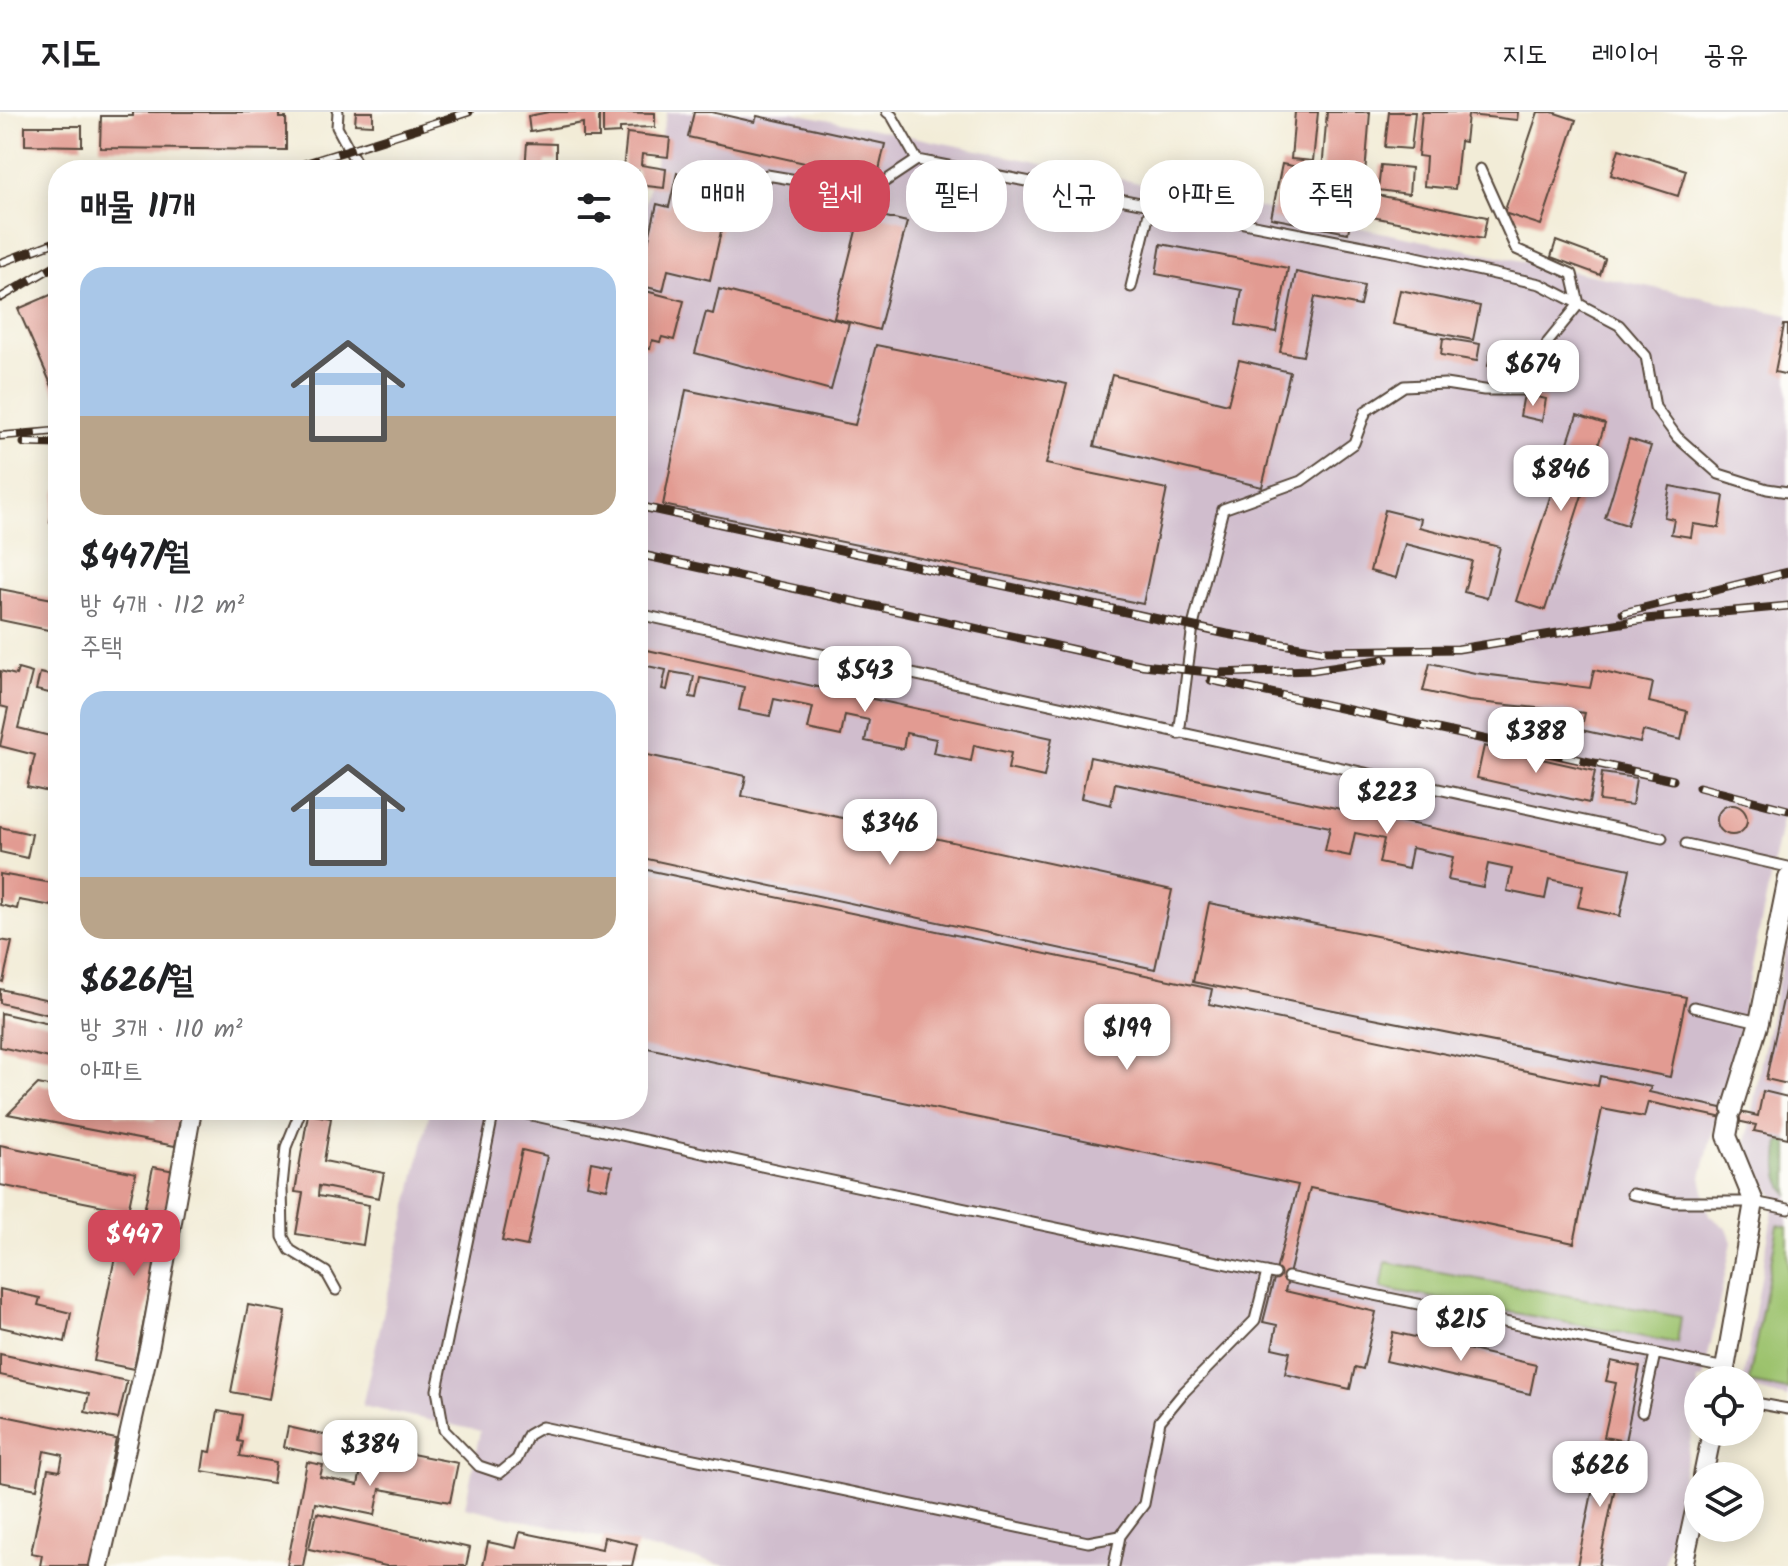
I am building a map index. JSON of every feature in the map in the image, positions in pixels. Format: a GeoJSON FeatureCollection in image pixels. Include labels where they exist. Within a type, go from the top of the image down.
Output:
{"type":"FeatureCollection","features":[{"type":"Feature","properties":{"kind":"street"},"geometry":{"type":"LineString","coordinates":[[1725,1366],[1754,1202],[1727,1136],[1759,1022],[1788,878]]}},
{"type":"Feature","properties":{"kind":"street"},"geometry":{"type":"LineString","coordinates":[[99,1566],[150,1344],[190,1120]]}},
{"type":"Feature","properties":{"kind":"street"},"geometry":{"type":"LineString","coordinates":[[1683,1566],[1688,1542]]}},
{"type":"Feature","properties":{"kind":"lane"},"geometry":{"type":"LineString","coordinates":[[338,112],[337,127],[355,160]]}},
{"type":"Feature","properties":{"kind":"lane"},"geometry":{"type":"LineString","coordinates":[[887,112],[917,160]]}},
{"type":"Feature","properties":{"kind":"lane"},"geometry":{"type":"LineString","coordinates":[[773,176],[850,189],[875,188],[906,167]]}},
{"type":"Feature","properties":{"kind":"lane"},"geometry":{"type":"LineString","coordinates":[[1480,169],[1516,249],[1572,274],[1579,304]]}},
{"type":"Feature","properties":{"kind":"lane"},"geometry":{"type":"LineString","coordinates":[[1007,177],[1140,203]]}},
{"type":"Feature","properties":{"kind":"lane"},"geometry":{"type":"LineString","coordinates":[[1264,227],[1540,284],[1619,325],[1646,356],[1655,407],[1677,437],[1719,474],[1788,492]]}},
{"type":"Feature","properties":{"kind":"lane"},"geometry":{"type":"LineString","coordinates":[[1131,287],[1144,232]]}},
{"type":"Feature","properties":{"kind":"lane"},"geometry":{"type":"LineString","coordinates":[[1179,734],[1193,626],[1223,509],[1301,481],[1354,443],[1366,411],[1404,386],[1445,384],[1484,390],[1528,390],[1548,342],[1579,304]]}},
{"type":"Feature","properties":{"kind":"lane"},"geometry":{"type":"LineString","coordinates":[[648,616],[1662,838]]}},
{"type":"Feature","properties":{"kind":"lane"},"geometry":{"type":"LineString","coordinates":[[1686,844],[1788,867]]}},
{"type":"Feature","properties":{"kind":"lane"},"geometry":{"type":"LineString","coordinates":[[1694,1007],[1759,1022]]}},
{"type":"Feature","properties":{"kind":"lane"},"geometry":{"type":"LineString","coordinates":[[297,1120],[286,1147],[282,1186],[283,1237],[290,1250],[326,1272],[336,1290]]}},
{"type":"Feature","properties":{"kind":"lane"},"geometry":{"type":"LineString","coordinates":[[492,1120],[437,1390],[444,1430],[479,1466],[500,1473],[517,1459],[528,1435],[542,1427],[1088,1542],[1120,1536]]}},
{"type":"Feature","properties":{"kind":"lane"},"geometry":{"type":"LineString","coordinates":[[554,1120],[1271,1273],[1255,1320],[1160,1421],[1144,1504],[1120,1536],[1114,1566]]}},
{"type":"Feature","properties":{"kind":"lane"},"geometry":{"type":"LineString","coordinates":[[1632,1194],[1673,1202],[1754,1202],[1788,1209]]}},
{"type":"Feature","properties":{"kind":"lane"},"geometry":{"type":"LineString","coordinates":[[1288,1277],[1655,1354],[1696,1366]]}},
{"type":"Feature","properties":{"kind":"lane"},"geometry":{"type":"LineString","coordinates":[[1642,1412],[1655,1354]]}},
{"type":"Feature","properties":{"kind":"lane"},"geometry":{"type":"LineString","coordinates":[[1764,1405],[1788,1409]]}},
{"type":"Feature","properties":{"kind":"shaded area"},"geometry":{"type":"Polygon","coordinates":[[[667,112],[791,112],[1027,160],[1023,160],[1023,232],[1124,232],[1124,180],[1140,183],[1140,232],[1264,232],[1264,208],[1280,212],[1280,232],[1380,232],[1788,315],[1788,791],[1730,1074],[1701,1177],[1709,1215],[1727,1229],[1732,1242],[1706,1366],[1684,1366],[1684,1446],[1689,1446],[1664,1566],[726,1566],[465,1507],[480,1431],[362,1406],[428,1120],[648,1120],[648,192],[667,112]]]}},
{"type":"Feature","properties":{"kind":"shaded area"},"geometry":{"type":"Polygon","coordinates":[[[1788,936],[1788,1398],[1764,1392],[1764,1366],[1745,1366],[1775,1199],[1746,1144],[1788,936]]]}},
{"type":"Feature","properties":{"kind":"green space"},"geometry":{"type":"Polygon","coordinates":[[[1780,1141],[1788,1143],[1788,1194],[1779,1175],[1780,1141]]]}},
{"type":"Feature","properties":{"kind":"green space"},"geometry":{"type":"Polygon","coordinates":[[[1778,1225],[1788,1227],[1788,1390],[1764,1386],[1764,1366],[1752,1366],[1778,1225]]]}},
{"type":"Feature","properties":{"kind":"green space"},"geometry":{"type":"Polygon","coordinates":[[[1386,1262],[1681,1317],[1677,1343],[1381,1288],[1386,1262]]]}},
{"type":"Feature","properties":{"kind":"building"},"geometry":{"type":"Polygon","coordinates":[[[133,112],[280,112],[280,118],[286,118],[286,150],[100,148],[101,116],[133,116],[133,112]]]}},
{"type":"Feature","properties":{"kind":"building"},"geometry":{"type":"Polygon","coordinates":[[[356,112],[373,112],[373,125],[355,124],[356,112]]]}},
{"type":"Feature","properties":{"kind":"building"},"geometry":{"type":"Polygon","coordinates":[[[549,112],[599,112],[599,138],[583,138],[583,123],[530,132],[528,116],[549,112]]]}},
{"type":"Feature","properties":{"kind":"building"},"geometry":{"type":"Polygon","coordinates":[[[603,112],[655,113],[655,127],[620,128],[620,133],[603,134],[603,112]]]}},
{"type":"Feature","properties":{"kind":"building"},"geometry":{"type":"Polygon","coordinates":[[[694,112],[711,112],[755,122],[757,116],[885,144],[881,160],[792,160],[688,137],[694,112]]]}},
{"type":"Feature","properties":{"kind":"building"},"geometry":{"type":"Polygon","coordinates":[[[1295,112],[1318,112],[1313,160],[1291,159],[1295,112]]]}},
{"type":"Feature","properties":{"kind":"building"},"geometry":{"type":"Polygon","coordinates":[[[1327,112],[1370,112],[1366,160],[1323,160],[1327,112]]]}},
{"type":"Feature","properties":{"kind":"building"},"geometry":{"type":"Polygon","coordinates":[[[1389,112],[1415,112],[1411,149],[1385,147],[1389,112]]]}},
{"type":"Feature","properties":{"kind":"building"},"geometry":{"type":"Polygon","coordinates":[[[1422,112],[1518,112],[1517,120],[1468,115],[1465,142],[1460,141],[1455,189],[1424,186],[1426,157],[1418,156],[1422,112]]]}},
{"type":"Feature","properties":{"kind":"building"},"geometry":{"type":"Polygon","coordinates":[[[1538,112],[1552,112],[1576,120],[1541,225],[1504,213],[1538,112]]]}},
{"type":"Feature","properties":{"kind":"building"},"geometry":{"type":"Polygon","coordinates":[[[25,126],[82,126],[82,146],[25,145],[25,126]]]}},
{"type":"Feature","properties":{"kind":"building"},"geometry":{"type":"Polygon","coordinates":[[[627,133],[670,138],[668,157],[642,154],[641,160],[624,160],[627,133]]]}},
{"type":"Feature","properties":{"kind":"building"},"geometry":{"type":"Polygon","coordinates":[[[527,143],[556,144],[556,160],[526,160],[527,143]]]}},
{"type":"Feature","properties":{"kind":"building"},"geometry":{"type":"Polygon","coordinates":[[[1619,149],[1686,170],[1678,196],[1611,175],[1619,149]]]}},
{"type":"Feature","properties":{"kind":"building"},"geometry":{"type":"Polygon","coordinates":[[[1381,165],[1411,168],[1409,194],[1381,190],[1381,165]]]}},
{"type":"Feature","properties":{"kind":"building"},"geometry":{"type":"Polygon","coordinates":[[[648,166],[666,169],[664,188],[648,186],[648,166]]]}},
{"type":"Feature","properties":{"kind":"building"},"geometry":{"type":"Polygon","coordinates":[[[1280,174],[1280,220],[1271,218],[1280,174]]]}},
{"type":"Feature","properties":{"kind":"building"},"geometry":{"type":"Polygon","coordinates":[[[672,194],[672,232],[721,232],[710,280],[668,270],[663,291],[648,287],[648,243],[657,204],[669,207],[672,194]]]}},
{"type":"Feature","properties":{"kind":"building"},"geometry":{"type":"Polygon","coordinates":[[[1381,196],[1487,217],[1483,239],[1381,219],[1381,196]]]}},
{"type":"Feature","properties":{"kind":"building"},"geometry":{"type":"Polygon","coordinates":[[[890,218],[906,222],[879,330],[834,318],[856,232],[890,232],[890,218]]]}},
{"type":"Feature","properties":{"kind":"building"},"geometry":{"type":"Polygon","coordinates":[[[1556,241],[1605,259],[1600,275],[1551,257],[1556,241]]]}},
{"type":"Feature","properties":{"kind":"building"},"geometry":{"type":"Polygon","coordinates":[[[1161,244],[1288,268],[1276,332],[1236,325],[1242,290],[1156,274],[1161,244]]]}},
{"type":"Feature","properties":{"kind":"building"},"geometry":{"type":"Polygon","coordinates":[[[1296,272],[1364,286],[1360,306],[1315,297],[1303,356],[1280,352],[1296,272]]]}},
{"type":"Feature","properties":{"kind":"building"},"geometry":{"type":"Polygon","coordinates":[[[719,289],[849,323],[831,390],[695,353],[706,312],[713,314],[719,289]]]}},
{"type":"Feature","properties":{"kind":"building"},"geometry":{"type":"Polygon","coordinates":[[[1400,290],[1480,306],[1473,340],[1393,324],[1400,290]]]}},
{"type":"Feature","properties":{"kind":"building"},"geometry":{"type":"Polygon","coordinates":[[[648,292],[684,301],[674,340],[662,337],[660,342],[652,340],[650,349],[648,292]]]}},
{"type":"Feature","properties":{"kind":"building"},"geometry":{"type":"Polygon","coordinates":[[[48,296],[48,377],[18,309],[48,296]]]}},
{"type":"Feature","properties":{"kind":"building"},"geometry":{"type":"Polygon","coordinates":[[[1784,325],[1788,325],[1788,375],[1775,372],[1784,325]]]}},
{"type":"Feature","properties":{"kind":"building"},"geometry":{"type":"Polygon","coordinates":[[[1443,338],[1480,344],[1477,361],[1441,355],[1443,338]]]}},
{"type":"Feature","properties":{"kind":"building"},"geometry":{"type":"Polygon","coordinates":[[[876,345],[1067,384],[1046,464],[1167,489],[1143,604],[663,505],[686,390],[855,425],[876,345]]]}},
{"type":"Feature","properties":{"kind":"building"},"geometry":{"type":"Polygon","coordinates":[[[1491,350],[1509,353],[1506,369],[1488,366],[1491,350]]]}},
{"type":"Feature","properties":{"kind":"building"},"geometry":{"type":"Polygon","coordinates":[[[1239,360],[1290,372],[1262,487],[1094,446],[1112,375],[1228,404],[1239,360]]]}},
{"type":"Feature","properties":{"kind":"building"},"geometry":{"type":"Polygon","coordinates":[[[1524,394],[1546,399],[1542,421],[1520,416],[1524,394]]]}},
{"type":"Feature","properties":{"kind":"building"},"geometry":{"type":"Polygon","coordinates":[[[1577,415],[1605,424],[1545,610],[1516,601],[1577,415]]]}},
{"type":"Feature","properties":{"kind":"building"},"geometry":{"type":"Polygon","coordinates":[[[1629,439],[1651,446],[1627,525],[1605,518],[1629,439]]]}},
{"type":"Feature","properties":{"kind":"building"},"geometry":{"type":"Polygon","coordinates":[[[1670,486],[1724,496],[1719,528],[1693,524],[1691,537],[1671,534],[1674,519],[1664,517],[1670,486]]]}},
{"type":"Feature","properties":{"kind":"building"},"geometry":{"type":"Polygon","coordinates":[[[1385,510],[1421,519],[1419,527],[1500,547],[1487,598],[1464,592],[1472,561],[1405,544],[1396,578],[1370,571],[1385,510]]]}},
{"type":"Feature","properties":{"kind":"building"},"geometry":{"type":"Polygon","coordinates":[[[0,589],[48,598],[48,630],[0,620],[0,589]]]}},
{"type":"Feature","properties":{"kind":"building"},"geometry":{"type":"Polygon","coordinates":[[[648,650],[1052,738],[1044,777],[1008,769],[1011,753],[974,745],[971,761],[933,753],[936,739],[906,733],[903,749],[865,741],[869,720],[845,715],[841,736],[808,729],[813,707],[774,699],[770,716],[739,710],[744,687],[700,678],[696,698],[690,697],[694,676],[671,672],[667,690],[662,689],[666,670],[648,666],[648,650]]]}},
{"type":"Feature","properties":{"kind":"building"},"geometry":{"type":"Polygon","coordinates":[[[1430,663],[1475,673],[1590,688],[1594,670],[1653,683],[1649,702],[1687,711],[1681,740],[1643,731],[1640,743],[1581,730],[1585,713],[1469,701],[1423,691],[1430,663]]]}},
{"type":"Feature","properties":{"kind":"building"},"geometry":{"type":"Polygon","coordinates":[[[18,669],[32,673],[18,728],[48,736],[48,792],[27,787],[35,755],[0,746],[8,708],[0,706],[0,671],[16,675],[18,669]]]}},
{"type":"Feature","properties":{"kind":"building"},"geometry":{"type":"Polygon","coordinates":[[[40,673],[48,675],[48,693],[36,690],[40,673]]]}},
{"type":"Feature","properties":{"kind":"building"},"geometry":{"type":"Polygon","coordinates":[[[1484,746],[1595,771],[1589,803],[1477,778],[1484,746]]]}},
{"type":"Feature","properties":{"kind":"building"},"geometry":{"type":"Polygon","coordinates":[[[648,755],[746,776],[742,796],[1172,890],[1155,969],[648,859],[648,755]]]}},
{"type":"Feature","properties":{"kind":"building"},"geometry":{"type":"Polygon","coordinates":[[[1090,757],[1630,869],[1620,916],[1578,907],[1583,886],[1549,879],[1545,899],[1507,891],[1512,869],[1488,864],[1483,887],[1448,880],[1453,857],[1412,848],[1408,869],[1379,863],[1384,839],[1355,833],[1350,856],[1325,851],[1330,827],[1115,783],[1111,805],[1081,798],[1090,757]]]}},
{"type":"Feature","properties":{"kind":"building"},"geometry":{"type":"Polygon","coordinates":[[[1602,773],[1636,778],[1632,805],[1599,801],[1602,773]]]}},
{"type":"Feature","properties":{"kind":"building"},"geometry":{"type":"Polygon","coordinates":[[[1732,805],[1743,809],[1747,820],[1743,831],[1732,835],[1721,831],[1717,820],[1721,809],[1732,805]]]}},
{"type":"Feature","properties":{"kind":"building"},"geometry":{"type":"Polygon","coordinates":[[[0,827],[32,834],[27,858],[0,852],[0,827]]]}},
{"type":"Feature","properties":{"kind":"building"},"geometry":{"type":"Polygon","coordinates":[[[648,870],[1212,989],[1209,1004],[1598,1086],[1600,1076],[1651,1087],[1649,1092],[1758,1116],[1763,1091],[1788,1097],[1788,1138],[1754,1131],[1756,1125],[1648,1102],[1644,1117],[1602,1109],[1574,1243],[1310,1188],[1285,1291],[1376,1312],[1363,1369],[1355,1367],[1350,1389],[1285,1374],[1290,1352],[1272,1348],[1277,1325],[1263,1322],[1298,1185],[648,1048],[648,870]]]}},
{"type":"Feature","properties":{"kind":"building"},"geometry":{"type":"Polygon","coordinates":[[[0,874],[48,882],[48,905],[19,900],[17,909],[0,905],[0,874]]]}},
{"type":"Feature","properties":{"kind":"building"},"geometry":{"type":"Polygon","coordinates":[[[1209,903],[1686,997],[1670,1077],[1193,982],[1209,903]]]}},
{"type":"Feature","properties":{"kind":"building"},"geometry":{"type":"Polygon","coordinates":[[[0,940],[12,942],[3,982],[0,981],[0,940]]]}},
{"type":"Feature","properties":{"kind":"building"},"geometry":{"type":"Polygon","coordinates":[[[1788,981],[1788,1084],[1766,1079],[1788,981]]]}},
{"type":"Feature","properties":{"kind":"building"},"geometry":{"type":"Polygon","coordinates":[[[0,989],[48,1000],[48,1015],[0,1003],[0,989]]]}},
{"type":"Feature","properties":{"kind":"building"},"geometry":{"type":"Polygon","coordinates":[[[1,1013],[48,1024],[48,1058],[0,1047],[1,1013]]]}},
{"type":"Feature","properties":{"kind":"building"},"geometry":{"type":"Polygon","coordinates":[[[38,1084],[48,1086],[48,1120],[180,1120],[175,1146],[8,1114],[38,1084]]]}},
{"type":"Feature","properties":{"kind":"building"},"geometry":{"type":"Polygon","coordinates":[[[307,1120],[331,1120],[324,1161],[384,1173],[379,1198],[319,1186],[318,1196],[369,1205],[363,1245],[296,1234],[303,1193],[295,1192],[307,1120]]]}},
{"type":"Feature","properties":{"kind":"building"},"geometry":{"type":"Polygon","coordinates":[[[0,1145],[136,1173],[128,1211],[0,1185],[0,1145]]]}},
{"type":"Feature","properties":{"kind":"building"},"geometry":{"type":"Polygon","coordinates":[[[522,1150],[547,1156],[527,1246],[502,1241],[522,1150]]]}},
{"type":"Feature","properties":{"kind":"building"},"geometry":{"type":"Polygon","coordinates":[[[591,1162],[612,1166],[607,1189],[587,1185],[591,1162]]]}},
{"type":"Feature","properties":{"kind":"building"},"geometry":{"type":"Polygon","coordinates":[[[153,1167],[175,1171],[134,1369],[94,1361],[121,1227],[140,1231],[153,1167]]]}},
{"type":"Feature","properties":{"kind":"building"},"geometry":{"type":"Polygon","coordinates":[[[0,1289],[40,1298],[38,1305],[71,1313],[65,1342],[0,1327],[0,1289]]]}},
{"type":"Feature","properties":{"kind":"building"},"geometry":{"type":"Polygon","coordinates":[[[248,1305],[286,1312],[270,1399],[231,1392],[248,1305]]]}},
{"type":"Feature","properties":{"kind":"building"},"geometry":{"type":"Polygon","coordinates":[[[1393,1332],[1536,1365],[1530,1394],[1386,1361],[1393,1332]]]}},
{"type":"Feature","properties":{"kind":"building"},"geometry":{"type":"Polygon","coordinates":[[[0,1354],[127,1381],[118,1419],[85,1412],[89,1394],[0,1375],[0,1354]]]}},
{"type":"Feature","properties":{"kind":"building"},"geometry":{"type":"Polygon","coordinates":[[[1611,1361],[1640,1367],[1625,1441],[1604,1437],[1616,1383],[1606,1381],[1611,1361]]]}},
{"type":"Feature","properties":{"kind":"building"},"geometry":{"type":"Polygon","coordinates":[[[218,1411],[242,1415],[238,1441],[243,1442],[240,1456],[276,1462],[273,1483],[202,1471],[205,1451],[211,1452],[218,1411]]]}},
{"type":"Feature","properties":{"kind":"building"},"geometry":{"type":"Polygon","coordinates":[[[0,1415],[116,1439],[90,1566],[40,1566],[42,1555],[31,1553],[48,1469],[60,1471],[63,1455],[44,1451],[37,1489],[0,1482],[0,1415]]]}},
{"type":"Feature","properties":{"kind":"building"},"geometry":{"type":"Polygon","coordinates":[[[288,1427],[351,1441],[347,1461],[284,1447],[288,1427]]]}},
{"type":"Feature","properties":{"kind":"building"},"geometry":{"type":"Polygon","coordinates":[[[366,1445],[458,1463],[450,1502],[380,1489],[375,1515],[315,1503],[303,1566],[287,1566],[307,1462],[323,1465],[320,1477],[358,1485],[366,1445]]]}},
{"type":"Feature","properties":{"kind":"building"},"geometry":{"type":"Polygon","coordinates":[[[1601,1449],[1622,1453],[1599,1566],[1577,1566],[1601,1449]]]}},
{"type":"Feature","properties":{"kind":"building"},"geometry":{"type":"Polygon","coordinates":[[[317,1513],[470,1548],[466,1566],[386,1566],[309,1549],[317,1513]]]}},
{"type":"Feature","properties":{"kind":"building"},"geometry":{"type":"Polygon","coordinates":[[[520,1532],[602,1549],[604,1537],[637,1544],[632,1566],[483,1566],[488,1542],[516,1548],[520,1532]]]}},
{"type":"Feature","properties":{"kind":"railway"},"geometry":{"type":"LineString","coordinates":[[317,160],[469,112]]}},
{"type":"Feature","properties":{"kind":"railway"},"geometry":{"type":"LineString","coordinates":[[0,263],[48,245]]}},
{"type":"Feature","properties":{"kind":"railway"},"geometry":{"type":"LineString","coordinates":[[0,298],[48,270]]}},
{"type":"Feature","properties":{"kind":"railway"},"geometry":{"type":"LineString","coordinates":[[0,436],[48,432]]}},
{"type":"Feature","properties":{"kind":"railway"},"geometry":{"type":"LineString","coordinates":[[24,443],[48,444]]}},
{"type":"Feature","properties":{"kind":"railway"},"geometry":{"type":"LineString","coordinates":[[648,508],[1227,634],[1322,651],[1458,649],[1646,619],[1788,606]]}},
{"type":"Feature","properties":{"kind":"railway"},"geometry":{"type":"LineString","coordinates":[[648,556],[1143,665],[1218,673],[1312,670],[1385,659]]}},
{"type":"Feature","properties":{"kind":"railway"},"geometry":{"type":"LineString","coordinates":[[1623,613],[1788,572]]}},
{"type":"Feature","properties":{"kind":"railway"},"geometry":{"type":"LineString","coordinates":[[1211,680],[1673,780]]}},
{"type":"Feature","properties":{"kind":"railway"},"geometry":{"type":"LineString","coordinates":[[1699,787],[1788,810]]}}]}
